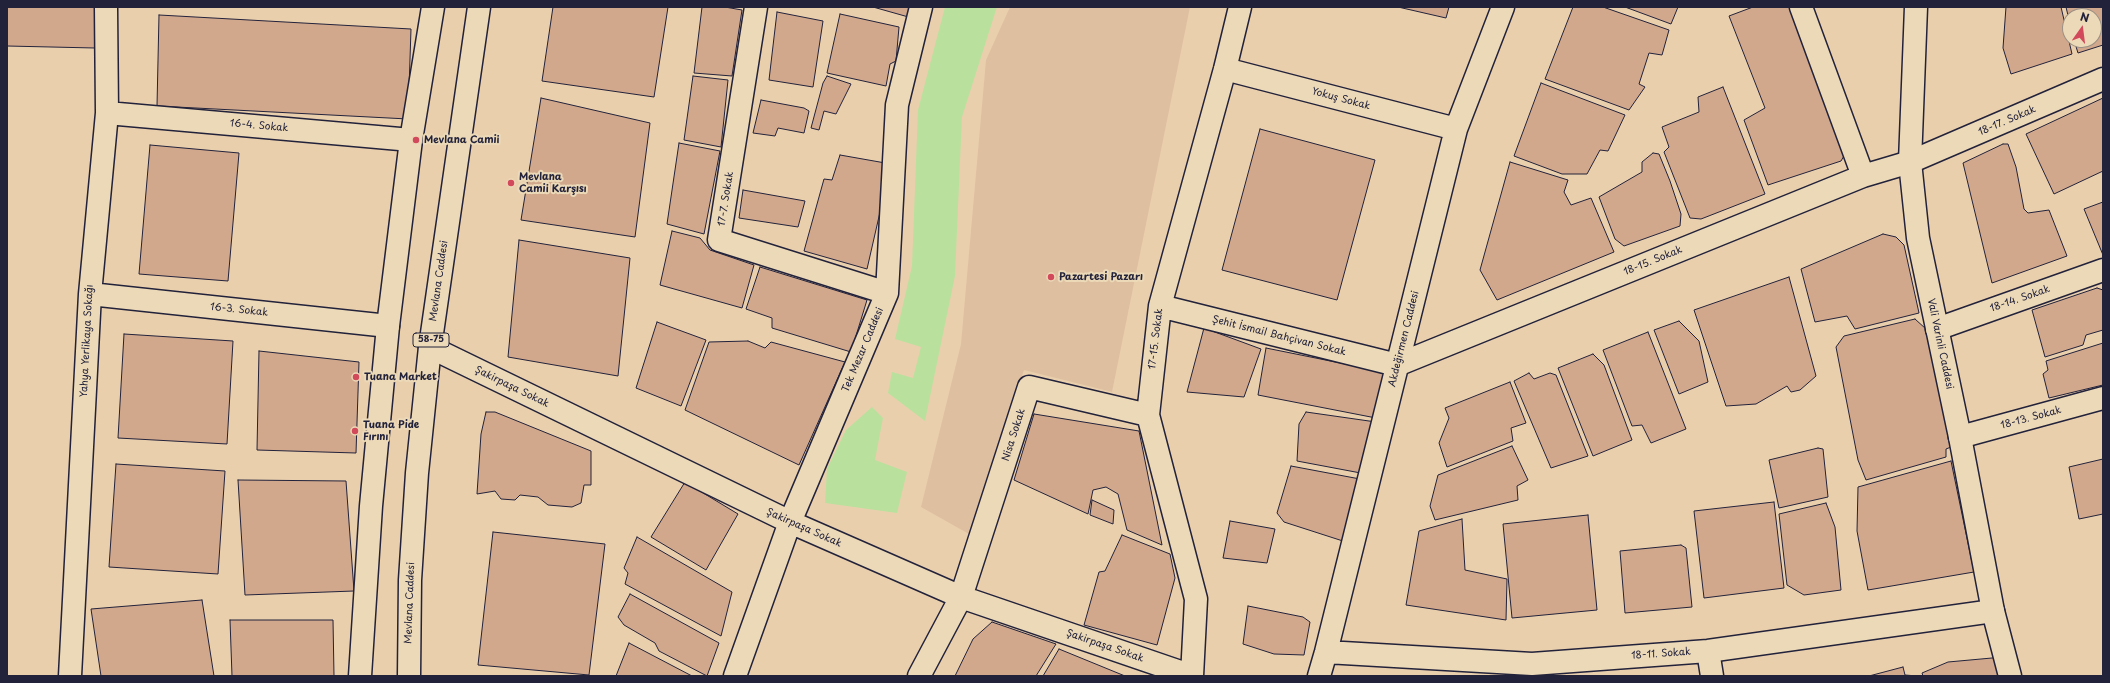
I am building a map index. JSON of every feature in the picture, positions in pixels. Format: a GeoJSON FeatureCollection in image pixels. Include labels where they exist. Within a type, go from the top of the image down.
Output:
{"type":"FeatureCollection","features":[{"type":"Feature","properties":{"kind":"street","name":"Yahya Yerlikaya Sokağı"},"geometry":{"type":"LineString","coordinates":[[70,676],[90,294],[107,113],[106,7]]}},
{"type":"Feature","properties":{"kind":"street"},"geometry":{"type":"LineString","coordinates":[[360,676],[371,506],[388,326],[411,140],[433,7]]}},
{"type":"Feature","properties":{"kind":"street","name":"Mevlana Caddesi"},"geometry":{"type":"LineString","coordinates":[[409,676],[410,580],[415,504],[430,347],[462,111],[479,7]]}},
{"type":"Feature","properties":{"kind":"street","name":"17-7. Sokak"},"geometry":{"type":"LineString","coordinates":[[756,7],[719,240],[887,293]]}},
{"type":"Feature","properties":{"kind":"street","name":"Tek Mezar Caddesi"},"geometry":{"type":"LineString","coordinates":[[735,676],[790,522],[887,293],[897,105],[921,7]]}},
{"type":"Feature","properties":{"kind":"street","name":"17-15. Sokak"},"geometry":{"type":"LineString","coordinates":[[1192,676],[1196,600],[1148,415],[1160,306],[1225,69],[1240,7]]}},
{"type":"Feature","properties":{"kind":"street","name":"Akdeğirmen Caddesi"},"geometry":{"type":"LineString","coordinates":[[1319,676],[1456,129],[1503,7]]}},
{"type":"Feature","properties":{"kind":"street"},"geometry":{"type":"LineString","coordinates":[[1801,7],[1863,176]]}},
{"type":"Feature","properties":{"kind":"street","name":"Vali Varinli Caddesi"},"geometry":{"type":"LineString","coordinates":[[1916,7],[1910,162],[1918,238],[1960,437],[1993,611],[2010,676]]}},
{"type":"Feature","properties":{"kind":"street","name":"Yokuş Sokak"},"geometry":{"type":"LineString","coordinates":[[1225,69],[1456,129]]}},
{"type":"Feature","properties":{"kind":"street","name":"18-17. Sokak"},"geometry":{"type":"LineString","coordinates":[[1910,162],[2103,79]]}},
{"type":"Feature","properties":{"kind":"street","name":"16-4. Sokak"},"geometry":{"type":"LineString","coordinates":[[107,113],[411,140]]}},
{"type":"Feature","properties":{"kind":"street","name":"18-15. Sokak"},"geometry":{"type":"LineString","coordinates":[[1398,365],[1863,176],[1910,162]]}},
{"type":"Feature","properties":{"kind":"street","name":"18-14. Sokak"},"geometry":{"type":"LineString","coordinates":[[1936,329],[2103,270]]}},
{"type":"Feature","properties":{"kind":"street","name":"16-3. Sokak"},"geometry":{"type":"LineString","coordinates":[[90,294],[388,326]]}},
{"type":"Feature","properties":{"kind":"street","name":"Şehit İsmail Bahçivan Sokak"},"geometry":{"type":"LineString","coordinates":[[1160,306],[1398,365]]}},
{"type":"Feature","properties":{"kind":"street","name":"Şakirpaşa Sokak"},"geometry":{"type":"LineString","coordinates":[[430,347],[790,522],[961,597],[1192,676]]}},
{"type":"Feature","properties":{"kind":"street","name":"Nisa Sokak"},"geometry":{"type":"LineString","coordinates":[[961,597],[1029,388],[1148,415]]}},
{"type":"Feature","properties":{"kind":"street","name":"18-13. Sokak"},"geometry":{"type":"LineString","coordinates":[[1960,437],[2103,398]]}},
{"type":"Feature","properties":{"kind":"street"},"geometry":{"type":"LineString","coordinates":[[919,676],[961,597]]}},
{"type":"Feature","properties":{"kind":"street","name":"18-11. Sokak"},"geometry":{"type":"LineString","coordinates":[[1326,652],[1532,670],[1708,651],[1993,611]]}},
{"type":"Feature","properties":{"kind":"street"},"geometry":{"type":"LineString","coordinates":[[1708,651],[1712,676]]}},
{"type":"Feature","properties":{"kind":"shaded area","name":"Pazartesi Pazarı"},"geometry":{"type":"Polygon","coordinates":[[[1010,7],[1190,7],[1112,392],[1024,370],[969,534],[921,507],[961,344],[986,60],[1010,7]]]}},
{"type":"Feature","properties":{"kind":"green space"},"geometry":{"type":"Polygon","coordinates":[[[945,7],[997,7],[962,117],[955,276],[925,421],[888,393],[892,372],[913,378],[921,347],[895,339],[912,266],[918,110],[945,7]]]}},
{"type":"Feature","properties":{"kind":"green space"},"geometry":{"type":"Polygon","coordinates":[[[872,407],[883,418],[875,460],[907,472],[897,513],[825,503],[827,469],[846,430],[872,407]]]}},
{"type":"Feature","properties":{"kind":"building"},"geometry":{"type":"Polygon","coordinates":[[[7,7],[95,7],[95,48],[7,46],[7,7]]]}},
{"type":"Feature","properties":{"kind":"building"},"geometry":{"type":"Polygon","coordinates":[[[553,7],[668,7],[654,97],[542,81],[553,7]]]}},
{"type":"Feature","properties":{"kind":"building"},"geometry":{"type":"Polygon","coordinates":[[[702,7],[725,7],[742,10],[732,76],[694,73],[702,7]]]}},
{"type":"Feature","properties":{"kind":"building"},"geometry":{"type":"Polygon","coordinates":[[[873,7],[915,7],[912,18],[873,7]]]}},
{"type":"Feature","properties":{"kind":"building"},"geometry":{"type":"Polygon","coordinates":[[[1398,7],[1449,7],[1446,18],[1398,7]]]}},
{"type":"Feature","properties":{"kind":"building"},"geometry":{"type":"Polygon","coordinates":[[[1573,7],[1603,7],[1669,30],[1662,55],[1649,53],[1639,84],[1645,87],[1629,110],[1545,79],[1573,7]]]}},
{"type":"Feature","properties":{"kind":"building"},"geometry":{"type":"Polygon","coordinates":[[[1625,7],[1678,7],[1671,24],[1625,7]]]}},
{"type":"Feature","properties":{"kind":"building"},"geometry":{"type":"Polygon","coordinates":[[[1753,7],[1792,7],[1848,149],[1841,161],[1768,185],[1744,120],[1765,108],[1729,16],[1753,7]]]}},
{"type":"Feature","properties":{"kind":"building"},"geometry":{"type":"Polygon","coordinates":[[[2006,7],[2061,7],[2062,48],[2071,48],[2072,54],[2011,74],[2003,48],[2006,7]]]}},
{"type":"Feature","properties":{"kind":"building"},"geometry":{"type":"Polygon","coordinates":[[[2103,7],[2103,45],[2102,8],[2066,8],[2103,7]]]}},
{"type":"Feature","properties":{"kind":"building"},"geometry":{"type":"Polygon","coordinates":[[[777,12],[823,21],[813,87],[769,80],[777,12]]]}},
{"type":"Feature","properties":{"kind":"building"},"geometry":{"type":"Polygon","coordinates":[[[840,14],[899,27],[896,61],[890,64],[886,86],[827,73],[840,14]]]}},
{"type":"Feature","properties":{"kind":"building"},"geometry":{"type":"Polygon","coordinates":[[[159,15],[411,29],[408,119],[157,106],[159,15]]]}},
{"type":"Feature","properties":{"kind":"building"},"geometry":{"type":"Polygon","coordinates":[[[2076,48],[2094,48],[2078,53],[2076,48]]]}},
{"type":"Feature","properties":{"kind":"building"},"geometry":{"type":"Polygon","coordinates":[[[693,76],[728,80],[721,147],[684,140],[693,76]]]}},
{"type":"Feature","properties":{"kind":"building"},"geometry":{"type":"Polygon","coordinates":[[[827,76],[851,84],[836,114],[824,111],[819,130],[811,128],[823,83],[827,76]]]}},
{"type":"Feature","properties":{"kind":"building"},"geometry":{"type":"Polygon","coordinates":[[[1541,83],[1625,115],[1608,151],[1600,150],[1587,174],[1562,174],[1514,156],[1541,83]]]}},
{"type":"Feature","properties":{"kind":"building"},"geometry":{"type":"Polygon","coordinates":[[[1723,87],[1765,194],[1701,219],[1690,218],[1664,152],[1669,147],[1662,127],[1699,112],[1698,97],[1723,87]]]}},
{"type":"Feature","properties":{"kind":"building"},"geometry":{"type":"Polygon","coordinates":[[[541,98],[650,123],[635,237],[521,220],[541,98]]]}},
{"type":"Feature","properties":{"kind":"building"},"geometry":{"type":"Polygon","coordinates":[[[2103,98],[2103,171],[2054,194],[2026,134],[2103,98]]]}},
{"type":"Feature","properties":{"kind":"building"},"geometry":{"type":"Polygon","coordinates":[[[761,100],[804,108],[809,111],[804,133],[778,128],[775,136],[753,133],[761,100]]]}},
{"type":"Feature","properties":{"kind":"building"},"geometry":{"type":"Polygon","coordinates":[[[1260,129],[1375,160],[1337,300],[1222,270],[1260,129]]]}},
{"type":"Feature","properties":{"kind":"building"},"geometry":{"type":"Polygon","coordinates":[[[679,143],[720,151],[704,234],[667,224],[679,143]]]}},
{"type":"Feature","properties":{"kind":"building"},"geometry":{"type":"Polygon","coordinates":[[[2003,144],[2008,144],[2016,167],[2024,209],[2028,213],[2049,210],[2067,256],[1992,283],[1963,163],[2003,144]]]}},
{"type":"Feature","properties":{"kind":"building"},"geometry":{"type":"Polygon","coordinates":[[[150,145],[239,153],[228,281],[139,274],[150,145]]]}},
{"type":"Feature","properties":{"kind":"building"},"geometry":{"type":"Polygon","coordinates":[[[1653,153],[1659,154],[1670,181],[1681,214],[1680,226],[1624,246],[1615,239],[1599,197],[1642,172],[1642,162],[1653,153]]]}},
{"type":"Feature","properties":{"kind":"building"},"geometry":{"type":"Polygon","coordinates":[[[840,155],[891,164],[867,269],[804,251],[824,179],[832,180],[840,155]]]}},
{"type":"Feature","properties":{"kind":"building"},"geometry":{"type":"Polygon","coordinates":[[[1510,162],[1568,180],[1564,192],[1571,205],[1591,198],[1614,252],[1497,300],[1480,270],[1510,162]]]}},
{"type":"Feature","properties":{"kind":"building"},"geometry":{"type":"Polygon","coordinates":[[[743,190],[805,201],[798,227],[739,218],[743,190]]]}},
{"type":"Feature","properties":{"kind":"building"},"geometry":{"type":"Polygon","coordinates":[[[2103,202],[2103,255],[2084,209],[2103,202]]]}},
{"type":"Feature","properties":{"kind":"building"},"geometry":{"type":"Polygon","coordinates":[[[672,231],[700,238],[710,250],[754,265],[742,308],[660,285],[672,231]]]}},
{"type":"Feature","properties":{"kind":"building"},"geometry":{"type":"Polygon","coordinates":[[[1883,234],[1896,237],[1904,245],[1919,313],[1855,329],[1847,316],[1815,322],[1801,269],[1883,234]]]}},
{"type":"Feature","properties":{"kind":"building"},"geometry":{"type":"Polygon","coordinates":[[[519,240],[630,258],[618,376],[508,357],[519,240]]]}},
{"type":"Feature","properties":{"kind":"building"},"geometry":{"type":"Polygon","coordinates":[[[760,267],[867,300],[851,352],[772,328],[772,318],[746,309],[760,267]]]}},
{"type":"Feature","properties":{"kind":"building"},"geometry":{"type":"Polygon","coordinates":[[[1789,277],[1816,376],[1800,390],[1791,392],[1787,386],[1756,404],[1726,406],[1694,310],[1789,277]]]}},
{"type":"Feature","properties":{"kind":"building"},"geometry":{"type":"Polygon","coordinates":[[[2097,288],[2103,290],[2103,330],[2086,335],[2083,345],[2045,357],[2032,310],[2097,288]]]}},
{"type":"Feature","properties":{"kind":"building"},"geometry":{"type":"Polygon","coordinates":[[[1915,319],[1926,329],[1951,447],[1946,449],[1946,457],[1866,480],[1858,460],[1836,347],[1844,336],[1915,319]]]}},
{"type":"Feature","properties":{"kind":"building"},"geometry":{"type":"Polygon","coordinates":[[[1679,321],[1699,341],[1708,382],[1679,394],[1654,330],[1679,321]]]}},
{"type":"Feature","properties":{"kind":"building"},"geometry":{"type":"Polygon","coordinates":[[[657,322],[706,340],[681,406],[636,388],[657,322]]]}},
{"type":"Feature","properties":{"kind":"building"},"geometry":{"type":"Polygon","coordinates":[[[1204,328],[1261,349],[1244,397],[1187,392],[1204,328]]]}},
{"type":"Feature","properties":{"kind":"building"},"geometry":{"type":"Polygon","coordinates":[[[1648,332],[1686,429],[1651,443],[1642,425],[1632,426],[1603,350],[1648,332]]]}},
{"type":"Feature","properties":{"kind":"building"},"geometry":{"type":"Polygon","coordinates":[[[124,334],[233,341],[227,444],[118,438],[124,334]]]}},
{"type":"Feature","properties":{"kind":"building"},"geometry":{"type":"Polygon","coordinates":[[[748,341],[765,348],[771,342],[845,362],[799,465],[685,410],[709,342],[748,341]]]}},
{"type":"Feature","properties":{"kind":"building"},"geometry":{"type":"Polygon","coordinates":[[[2103,343],[2103,385],[2049,398],[2043,374],[2048,370],[2046,361],[2103,343]]]}},
{"type":"Feature","properties":{"kind":"building"},"geometry":{"type":"Polygon","coordinates":[[[1266,348],[1385,372],[1376,418],[1258,395],[1266,348]]]}},
{"type":"Feature","properties":{"kind":"building"},"geometry":{"type":"Polygon","coordinates":[[[259,351],[359,362],[356,453],[257,450],[259,351]]]}},
{"type":"Feature","properties":{"kind":"building"},"geometry":{"type":"Polygon","coordinates":[[[1593,354],[1604,365],[1632,440],[1593,456],[1558,368],[1593,354]]]}},
{"type":"Feature","properties":{"kind":"building"},"geometry":{"type":"Polygon","coordinates":[[[1529,373],[1534,379],[1550,373],[1556,375],[1588,456],[1551,468],[1514,381],[1529,373]]]}},
{"type":"Feature","properties":{"kind":"building"},"geometry":{"type":"Polygon","coordinates":[[[1510,382],[1526,423],[1511,428],[1513,441],[1447,467],[1439,443],[1449,418],[1445,408],[1510,382]]]}},
{"type":"Feature","properties":{"kind":"building"},"geometry":{"type":"Polygon","coordinates":[[[486,412],[495,412],[591,451],[591,485],[584,485],[581,503],[572,507],[548,505],[538,497],[520,495],[515,500],[501,499],[495,491],[477,494],[481,434],[486,412]]]}},
{"type":"Feature","properties":{"kind":"building"},"geometry":{"type":"Polygon","coordinates":[[[1306,412],[1376,422],[1366,474],[1297,461],[1299,424],[1306,412]]]}},
{"type":"Feature","properties":{"kind":"building"},"geometry":{"type":"Polygon","coordinates":[[[1034,414],[1139,431],[1162,545],[1127,530],[1118,494],[1106,487],[1093,490],[1088,514],[1014,480],[1034,414]]]}},
{"type":"Feature","properties":{"kind":"building"},"geometry":{"type":"Polygon","coordinates":[[[1512,446],[1528,480],[1517,486],[1518,500],[1435,520],[1430,506],[1438,475],[1512,446]]]}},
{"type":"Feature","properties":{"kind":"building"},"geometry":{"type":"Polygon","coordinates":[[[1818,448],[1823,449],[1828,497],[1779,508],[1769,460],[1818,448]]]}},
{"type":"Feature","properties":{"kind":"building"},"geometry":{"type":"Polygon","coordinates":[[[2103,459],[2103,514],[2079,519],[2069,467],[2103,459]]]}},
{"type":"Feature","properties":{"kind":"building"},"geometry":{"type":"Polygon","coordinates":[[[1951,461],[1974,572],[1868,590],[1857,531],[1858,487],[1951,461]]]}},
{"type":"Feature","properties":{"kind":"building"},"geometry":{"type":"Polygon","coordinates":[[[116,464],[225,471],[218,574],[109,567],[116,464]]]}},
{"type":"Feature","properties":{"kind":"building"},"geometry":{"type":"Polygon","coordinates":[[[1291,466],[1360,479],[1346,542],[1284,522],[1277,513],[1291,466]]]}},
{"type":"Feature","properties":{"kind":"building"},"geometry":{"type":"Polygon","coordinates":[[[238,480],[346,481],[354,591],[245,595],[238,480]]]}},
{"type":"Feature","properties":{"kind":"building"},"geometry":{"type":"Polygon","coordinates":[[[685,482],[738,514],[706,570],[651,537],[685,482]]]}},
{"type":"Feature","properties":{"kind":"building"},"geometry":{"type":"Polygon","coordinates":[[[1092,500],[1114,510],[1113,524],[1090,515],[1092,500]]]}},
{"type":"Feature","properties":{"kind":"building"},"geometry":{"type":"Polygon","coordinates":[[[1774,502],[1784,588],[1704,598],[1694,511],[1774,502]]]}},
{"type":"Feature","properties":{"kind":"building"},"geometry":{"type":"Polygon","coordinates":[[[1826,503],[1835,527],[1841,590],[1804,595],[1787,585],[1779,514],[1826,503]]]}},
{"type":"Feature","properties":{"kind":"building"},"geometry":{"type":"Polygon","coordinates":[[[1588,515],[1597,610],[1512,618],[1503,524],[1588,515]]]}},
{"type":"Feature","properties":{"kind":"building"},"geometry":{"type":"Polygon","coordinates":[[[1462,519],[1465,570],[1507,579],[1506,620],[1406,605],[1419,531],[1462,519]]]}},
{"type":"Feature","properties":{"kind":"building"},"geometry":{"type":"Polygon","coordinates":[[[1230,521],[1275,529],[1267,563],[1223,558],[1230,521]]]}},
{"type":"Feature","properties":{"kind":"building"},"geometry":{"type":"Polygon","coordinates":[[[493,532],[605,544],[589,675],[478,665],[493,532]]]}},
{"type":"Feature","properties":{"kind":"building"},"geometry":{"type":"Polygon","coordinates":[[[1122,535],[1170,554],[1175,578],[1157,645],[1084,625],[1099,572],[1105,571],[1122,535]]]}},
{"type":"Feature","properties":{"kind":"building"},"geometry":{"type":"Polygon","coordinates":[[[637,537],[732,592],[721,636],[625,584],[628,573],[624,568],[637,537]]]}},
{"type":"Feature","properties":{"kind":"building"},"geometry":{"type":"Polygon","coordinates":[[[1681,545],[1686,548],[1692,607],[1625,613],[1620,551],[1681,545]]]}},
{"type":"Feature","properties":{"kind":"building"},"geometry":{"type":"Polygon","coordinates":[[[630,594],[719,643],[707,676],[659,651],[655,643],[624,625],[618,617],[630,594]]]}},
{"type":"Feature","properties":{"kind":"building"},"geometry":{"type":"Polygon","coordinates":[[[202,600],[214,676],[101,676],[91,609],[202,600]]]}},
{"type":"Feature","properties":{"kind":"building"},"geometry":{"type":"Polygon","coordinates":[[[1248,606],[1303,617],[1310,622],[1304,655],[1274,654],[1243,644],[1248,606]]]}},
{"type":"Feature","properties":{"kind":"building"},"geometry":{"type":"Polygon","coordinates":[[[230,620],[333,620],[334,676],[232,676],[230,620]]]}},
{"type":"Feature","properties":{"kind":"building"},"geometry":{"type":"Polygon","coordinates":[[[992,622],[1056,644],[1036,676],[955,676],[973,639],[992,622]]]}},
{"type":"Feature","properties":{"kind":"building"},"geometry":{"type":"Polygon","coordinates":[[[629,643],[692,676],[616,676],[629,643]]]}},
{"type":"Feature","properties":{"kind":"building"},"geometry":{"type":"Polygon","coordinates":[[[1059,649],[1125,676],[1043,676],[1059,649]]]}},
{"type":"Feature","properties":{"kind":"building"},"geometry":{"type":"Polygon","coordinates":[[[2003,657],[2007,676],[1923,676],[1922,673],[1948,662],[2003,657]]]}},
{"type":"Feature","properties":{"kind":"building"},"geometry":{"type":"Polygon","coordinates":[[[1903,667],[1905,675],[1917,676],[1869,676],[1903,667]]]}},
{"type":"Feature","properties":{"kind":"place","name":"Mevlana Camii"},"geometry":{"type":"Point","coordinates":[416,140]}},
{"type":"Feature","properties":{"kind":"place","name":"Mevlana Camii Karşısı"},"geometry":{"type":"Point","coordinates":[511,183]}},
{"type":"Feature","properties":{"kind":"place","name":"Pazartesi Pazarı"},"geometry":{"type":"Point","coordinates":[1051,277]}},
{"type":"Feature","properties":{"kind":"place","name":"Tuana Market"},"geometry":{"type":"Point","coordinates":[356,377]}},
{"type":"Feature","properties":{"kind":"place","name":"Tuana Pide Fırını"},"geometry":{"type":"Point","coordinates":[355,431]}}]}
